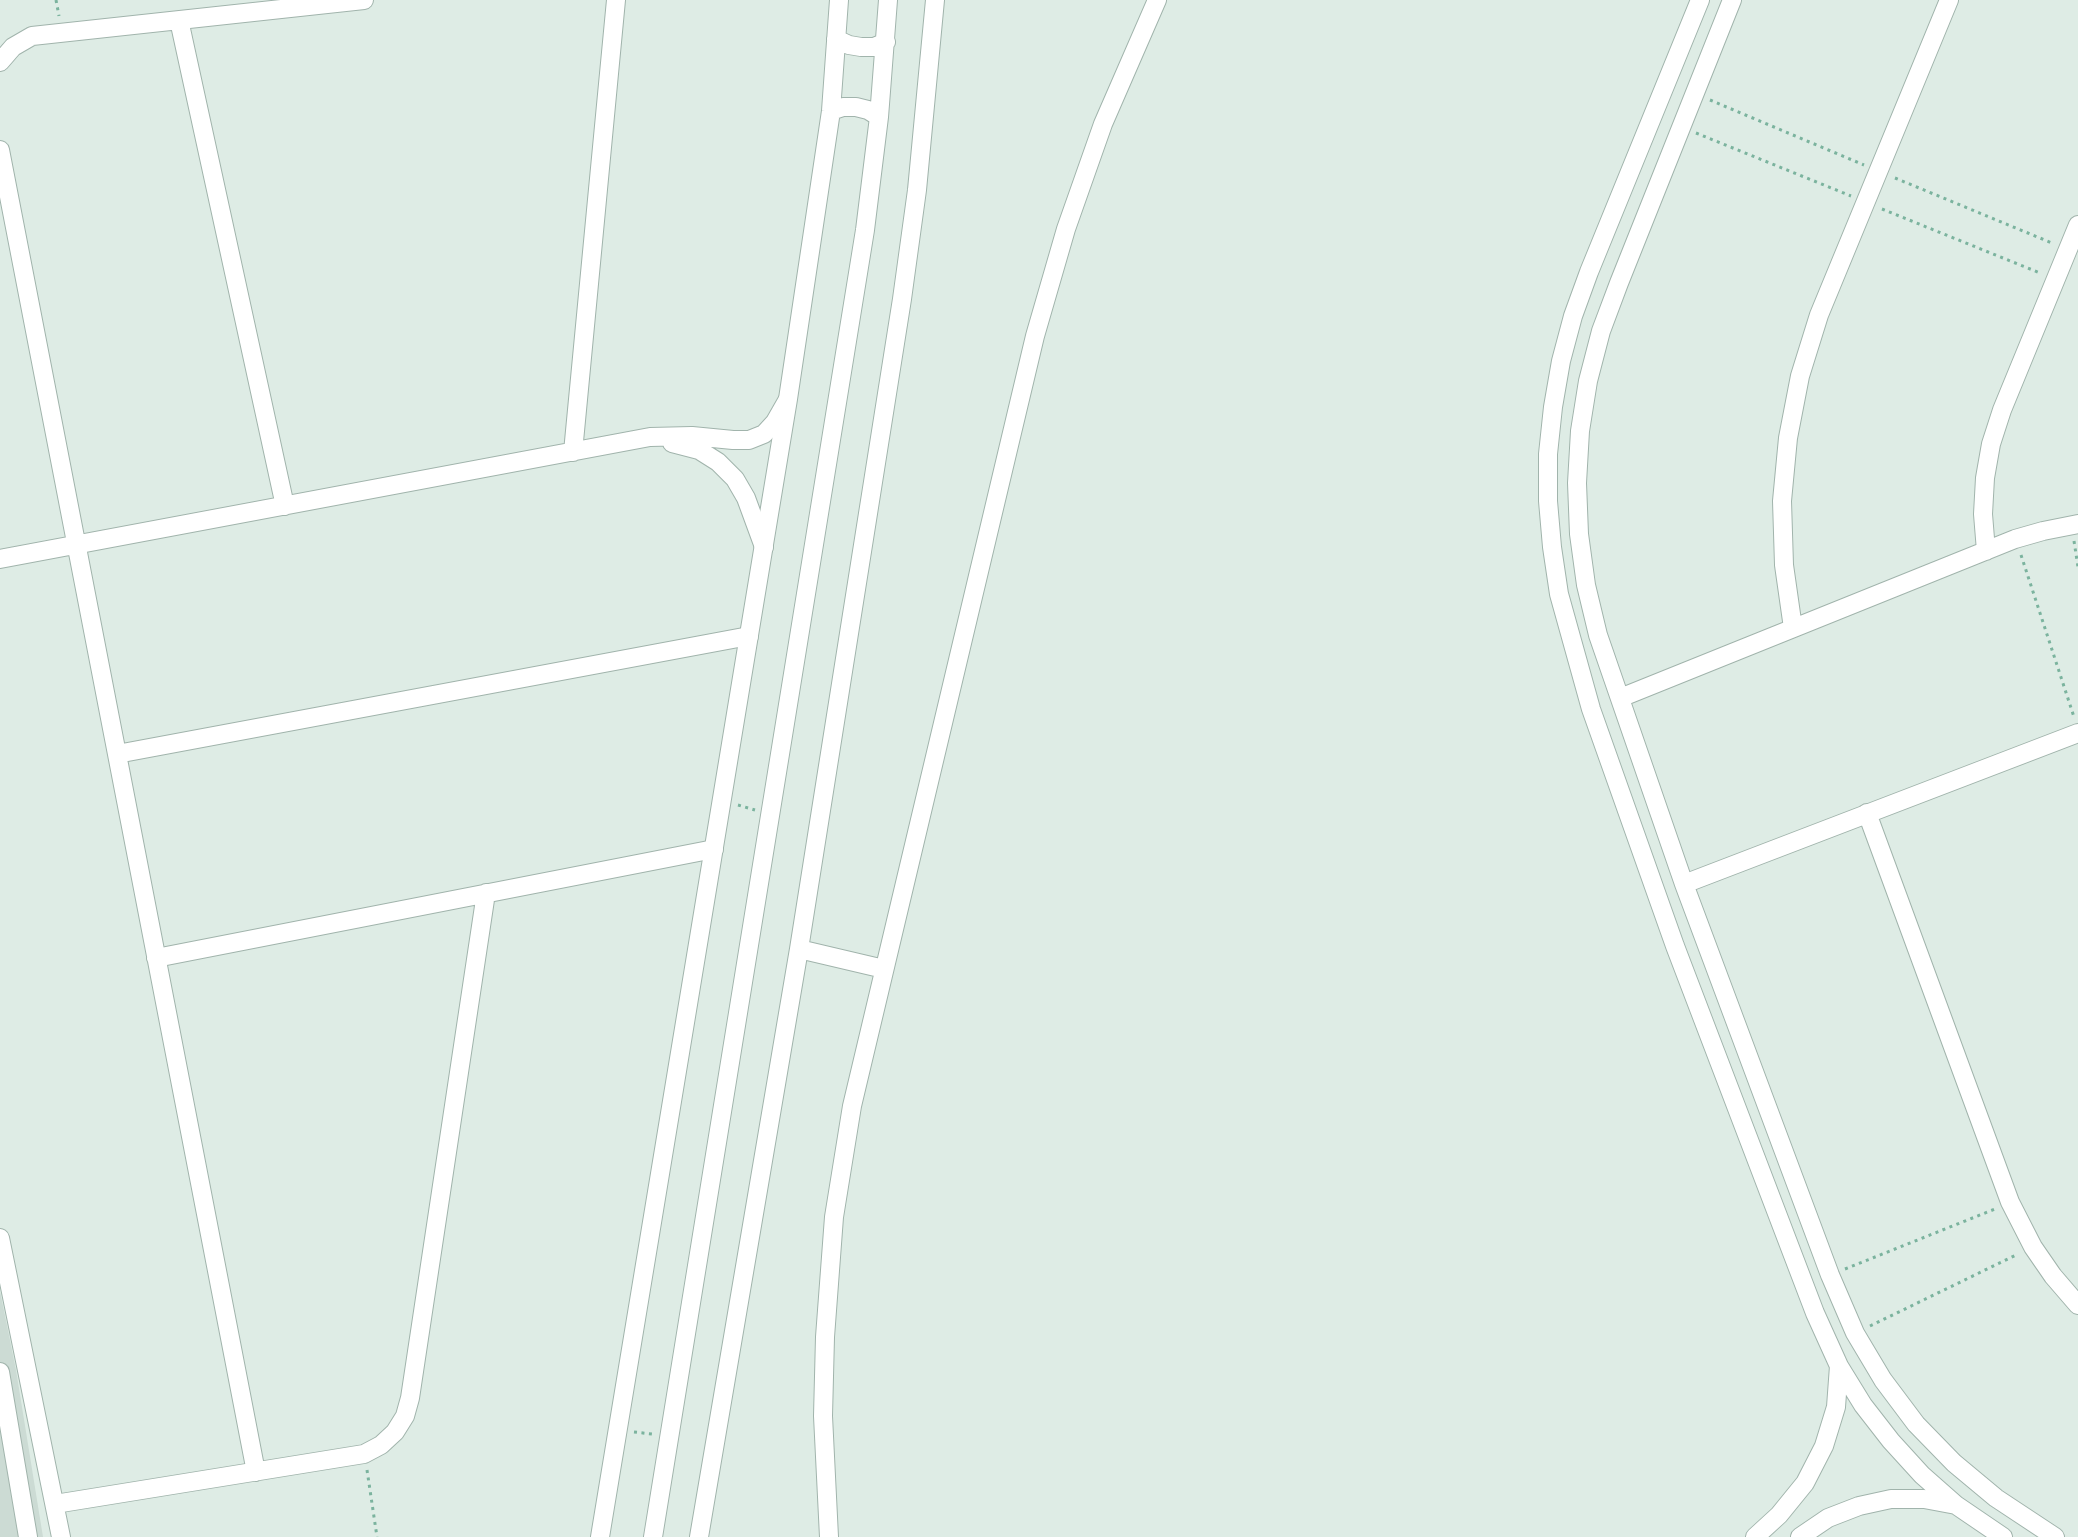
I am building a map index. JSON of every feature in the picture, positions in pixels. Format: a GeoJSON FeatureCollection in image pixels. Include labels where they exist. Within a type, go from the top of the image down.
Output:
{"type":"FeatureCollection","features":[{"type":"Feature","properties":{"kind":"street"},"geometry":{"type":"LineString","coordinates":[[0,62],[13,47],[32,36],[364,0]]}},
{"type":"Feature","properties":{"kind":"street"},"geometry":{"type":"LineString","coordinates":[[573,452],[616,0]]}},
{"type":"Feature","properties":{"kind":"street"},"geometry":{"type":"LineString","coordinates":[[600,1537],[788,399],[831,111],[839,0]]}},
{"type":"Feature","properties":{"kind":"street"},"geometry":{"type":"LineString","coordinates":[[653,1537],[865,230],[879,117],[888,0]]}},
{"type":"Feature","properties":{"kind":"street"},"geometry":{"type":"LineString","coordinates":[[699,1537],[799,949],[902,299],[917,190],[935,0]]}},
{"type":"Feature","properties":{"kind":"street"},"geometry":{"type":"LineString","coordinates":[[829,1537],[823,1416],[825,1337],[834,1217],[852,1106],[1038,326],[1066,229],[1103,124],[1157,0]]}},
{"type":"Feature","properties":{"kind":"street"},"geometry":{"type":"LineString","coordinates":[[1700,0],[1589,272],[1573,316],[1561,361],[1548,454],[1548,501],[1559,594],[1595,719],[1680,957],[1815,1313],[1839,1366],[1863,1405],[1922,1475],[1956,1505],[2003,1537]]}},
{"type":"Feature","properties":{"kind":"street"},"geometry":{"type":"LineString","coordinates":[[1732,0],[1619,283],[1601,331],[1588,381],[1580,431],[1577,483],[1579,534],[1586,585],[1598,635],[1684,884],[1830,1275],[1855,1333],[1896,1398],[1916,1424],[1954,1463],[1996,1498],[2055,1537]]}},
{"type":"Feature","properties":{"kind":"street"},"geometry":{"type":"LineString","coordinates":[[1793,628],[1784,565],[1782,501],[1788,438],[1800,376],[1819,315],[1948,0]]}},
{"type":"Feature","properties":{"kind":"street"},"geometry":{"type":"LineString","coordinates":[[179,20],[285,506]]}},
{"type":"Feature","properties":{"kind":"street"},"geometry":{"type":"LineString","coordinates":[[836,39],[861,47],[874,47],[886,42]]}},
{"type":"Feature","properties":{"kind":"street"},"geometry":{"type":"LineString","coordinates":[[831,111],[843,107],[856,107],[879,117]]}},
{"type":"Feature","properties":{"kind":"street"},"geometry":{"type":"LineString","coordinates":[[0,150],[256,1472]]}},
{"type":"Feature","properties":{"kind":"street"},"geometry":{"type":"LineString","coordinates":[[1986,551],[1983,514],[1985,478],[1991,444],[2002,410],[2078,225]]}},
{"type":"Feature","properties":{"kind":"street"},"geometry":{"type":"LineString","coordinates":[[2,560],[650,437],[692,436],[749,440],[764,434],[775,422],[788,399]]}},
{"type":"Feature","properties":{"kind":"street"},"geometry":{"type":"LineString","coordinates":[[650,437],[699,450],[718,462],[735,479],[746,498],[764,547]]}},
{"type":"Feature","properties":{"kind":"street"},"geometry":{"type":"LineString","coordinates":[[1620,698],[2015,539],[2075,524]]}},
{"type":"Feature","properties":{"kind":"street"},"geometry":{"type":"LineString","coordinates":[[117,754],[749,636]]}},
{"type":"Feature","properties":{"kind":"street"},"geometry":{"type":"LineString","coordinates":[[1684,884],[1867,813],[2076,726]]}},
{"type":"Feature","properties":{"kind":"street"},"geometry":{"type":"LineString","coordinates":[[1867,813],[2010,1202],[2033,1247],[2053,1276],[2078,1305]]}},
{"type":"Feature","properties":{"kind":"street"},"geometry":{"type":"LineString","coordinates":[[156,958],[714,849]]}},
{"type":"Feature","properties":{"kind":"street"},"geometry":{"type":"LineString","coordinates":[[55,1504],[364,1454],[381,1445],[395,1432],[405,1416],[410,1398],[486,893]]}},
{"type":"Feature","properties":{"kind":"street"},"geometry":{"type":"LineString","coordinates":[[799,949],[884,969]]}},
{"type":"Feature","properties":{"kind":"street"},"geometry":{"type":"LineString","coordinates":[[0,1238],[61,1537]]}},
{"type":"Feature","properties":{"kind":"street"},"geometry":{"type":"LineString","coordinates":[[1755,1537],[1779,1515],[1805,1483],[1824,1446],[1836,1407],[1839,1366]]}},
{"type":"Feature","properties":{"kind":"street"},"geometry":{"type":"LineString","coordinates":[[0,1371],[28,1537]]}},
{"type":"Feature","properties":{"kind":"street"},"geometry":{"type":"LineString","coordinates":[[1800,1537],[1828,1518],[1859,1506],[1902,1499],[1924,1499],[1956,1505]]}},
{"type":"Feature","properties":{"kind":"path"},"geometry":{"type":"LineString","coordinates":[[2075,524],[2078,567]]}},
{"type":"Feature","properties":{"kind":"path"},"geometry":{"type":"LineString","coordinates":[[2015,539],[2076,726]]}},
{"type":"Feature","properties":{"kind":"path"},"geometry":{"type":"LineString","coordinates":[[722,800],[771,815]]}},
{"type":"Feature","properties":{"kind":"path"},"geometry":{"type":"LineString","coordinates":[[1830,1275],[2010,1202]]}},
{"type":"Feature","properties":{"kind":"path"},"geometry":{"type":"LineString","coordinates":[[1855,1333],[2033,1247]]}},
{"type":"Feature","properties":{"kind":"path"},"geometry":{"type":"LineString","coordinates":[[618,1429],[670,1436]]}},
{"type":"Feature","properties":{"kind":"path"},"geometry":{"type":"LineString","coordinates":[[364,1454],[377,1537]]}},
{"type":"Feature","properties":{"kind":"shaded area"},"geometry":{"type":"Polygon","coordinates":[[[0,1291],[16,1370],[43,1537],[0,1537],[0,1291]]]}}]}
